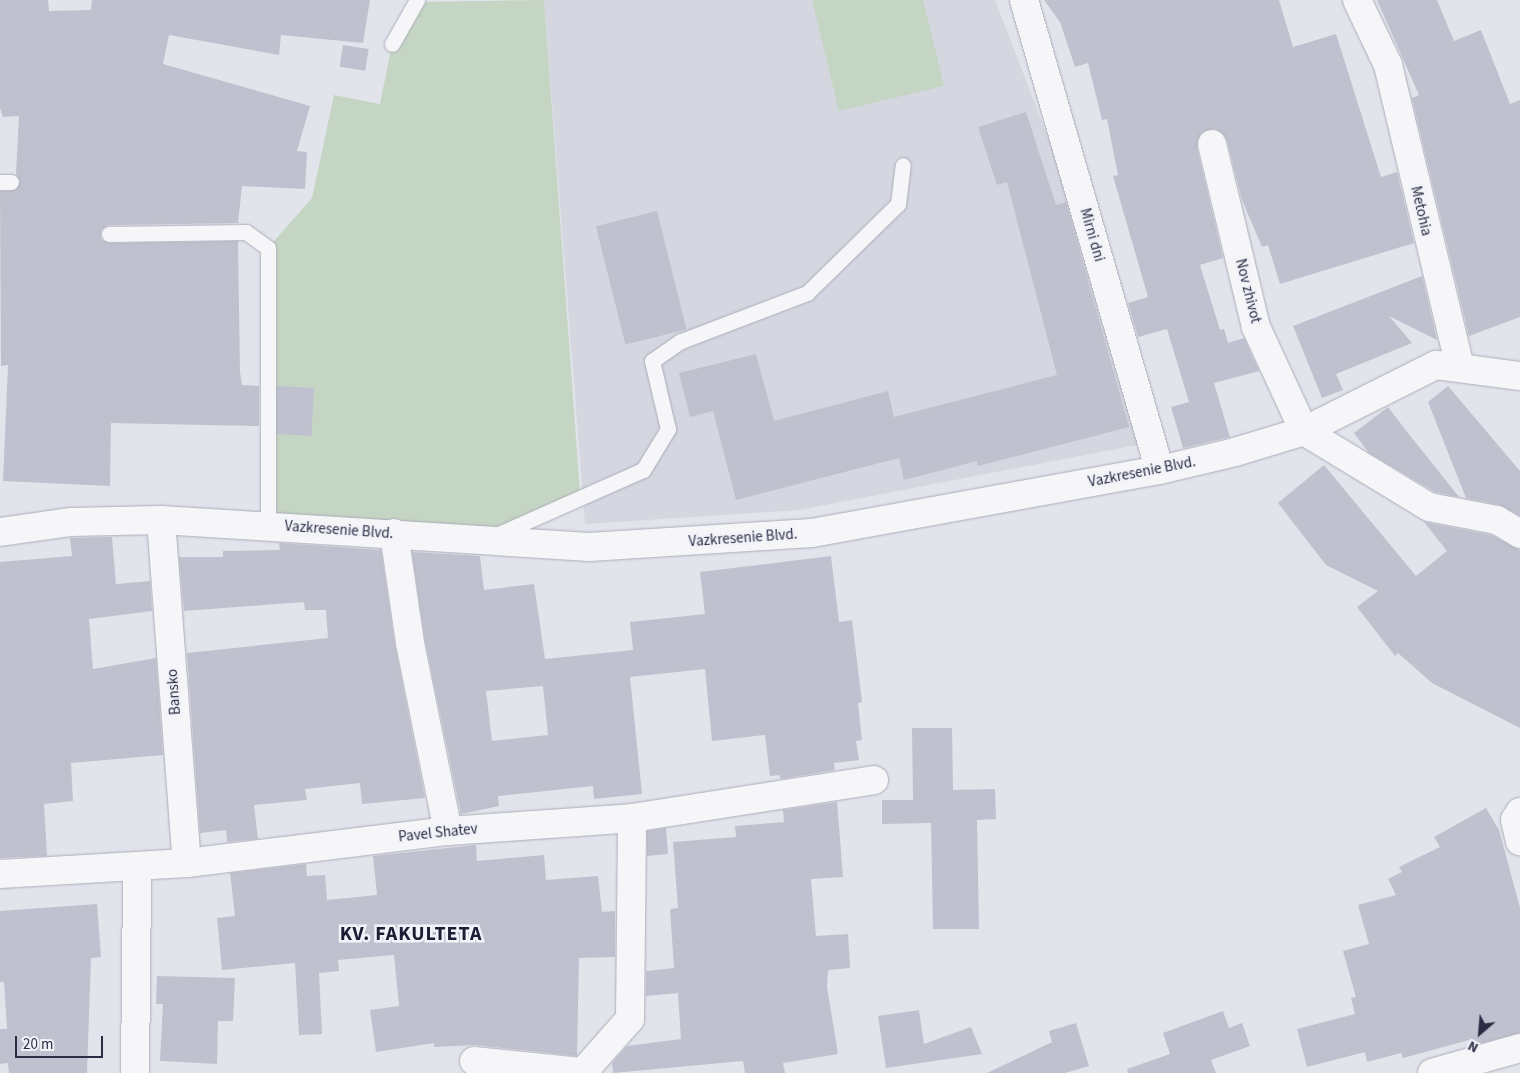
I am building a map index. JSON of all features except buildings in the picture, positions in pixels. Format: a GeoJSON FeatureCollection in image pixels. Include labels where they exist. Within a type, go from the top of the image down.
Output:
{"type":"FeatureCollection","features":[{"type":"Feature","properties":{"kind":"street","name":"Mirni dni"},"geometry":{"type":"LineString","coordinates":[[1024,0],[1160,470]]}},
{"type":"Feature","properties":{"kind":"street","name":"Metohia"},"geometry":{"type":"LineString","coordinates":[[1357,0],[1388,65],[1460,368]]}},
{"type":"Feature","properties":{"kind":"street","name":"Nov zhivot"},"geometry":{"type":"LineString","coordinates":[[1212,144],[1256,327],[1304,431]]}},
{"type":"Feature","properties":{"kind":"street","name":"Vazkresenie Blvd."},"geometry":{"type":"LineString","coordinates":[[0,532],[71,522],[161,520],[268,525],[589,547],[812,533],[1160,470],[1304,431],[1436,365],[1460,368]]}},
{"type":"Feature","properties":{"kind":"street"},"geometry":{"type":"LineString","coordinates":[[1460,368],[1520,376]]}},
{"type":"Feature","properties":{"kind":"street"},"geometry":{"type":"LineString","coordinates":[[1304,431],[1429,507],[1497,520],[1520,534]]}},
{"type":"Feature","properties":{"kind":"street","name":"Bansko"},"geometry":{"type":"LineString","coordinates":[[161,520],[186,863]]}},
{"type":"Feature","properties":{"kind":"street"},"geometry":{"type":"LineString","coordinates":[[394,533],[410,642],[448,831]]}},
{"type":"Feature","properties":{"kind":"street","name":"Pavel Shatev"},"geometry":{"type":"LineString","coordinates":[[0,874],[137,868],[448,831],[632,818],[874,780]]}},
{"type":"Feature","properties":{"kind":"street"},"geometry":{"type":"LineString","coordinates":[[474,1061],[583,1072],[630,1019],[632,818]]}},
{"type":"Feature","properties":{"kind":"street"},"geometry":{"type":"LineString","coordinates":[[135,1073],[137,868]]}},
{"type":"Feature","properties":{"kind":"street"},"geometry":{"type":"LineString","coordinates":[[1432,1073],[1520,1048]]}},
{"type":"Feature","properties":{"kind":"lane"},"geometry":{"type":"LineString","coordinates":[[392,44],[417,0]]}},
{"type":"Feature","properties":{"kind":"lane"},"geometry":{"type":"LineString","coordinates":[[485,540],[643,470],[668,429],[652,361],[681,341],[807,293],[898,204],[903,165]]}},
{"type":"Feature","properties":{"kind":"lane"},"geometry":{"type":"LineString","coordinates":[[109,234],[246,232],[268,248],[268,525]]}},
{"type":"Feature","properties":{"kind":"shaded area"},"geometry":{"type":"Polygon","coordinates":[[[544,0],[995,0],[1060,169],[1142,444],[799,510],[585,524],[544,0]]]}},
{"type":"Feature","properties":{"kind":"green space"},"geometry":{"type":"Polygon","coordinates":[[[544,0],[580,493],[485,540],[268,525],[268,248],[312,198],[334,95],[380,104],[392,44],[417,2],[544,0]]]}},
{"type":"Feature","properties":{"kind":"green space"},"geometry":{"type":"Polygon","coordinates":[[[812,0],[923,0],[944,86],[839,111],[812,0]]]}},
{"type":"Feature","properties":{"kind":"district","name":"KV. FAKULTETA"},"geometry":{"type":"Point","coordinates":[411,934]}}]}
